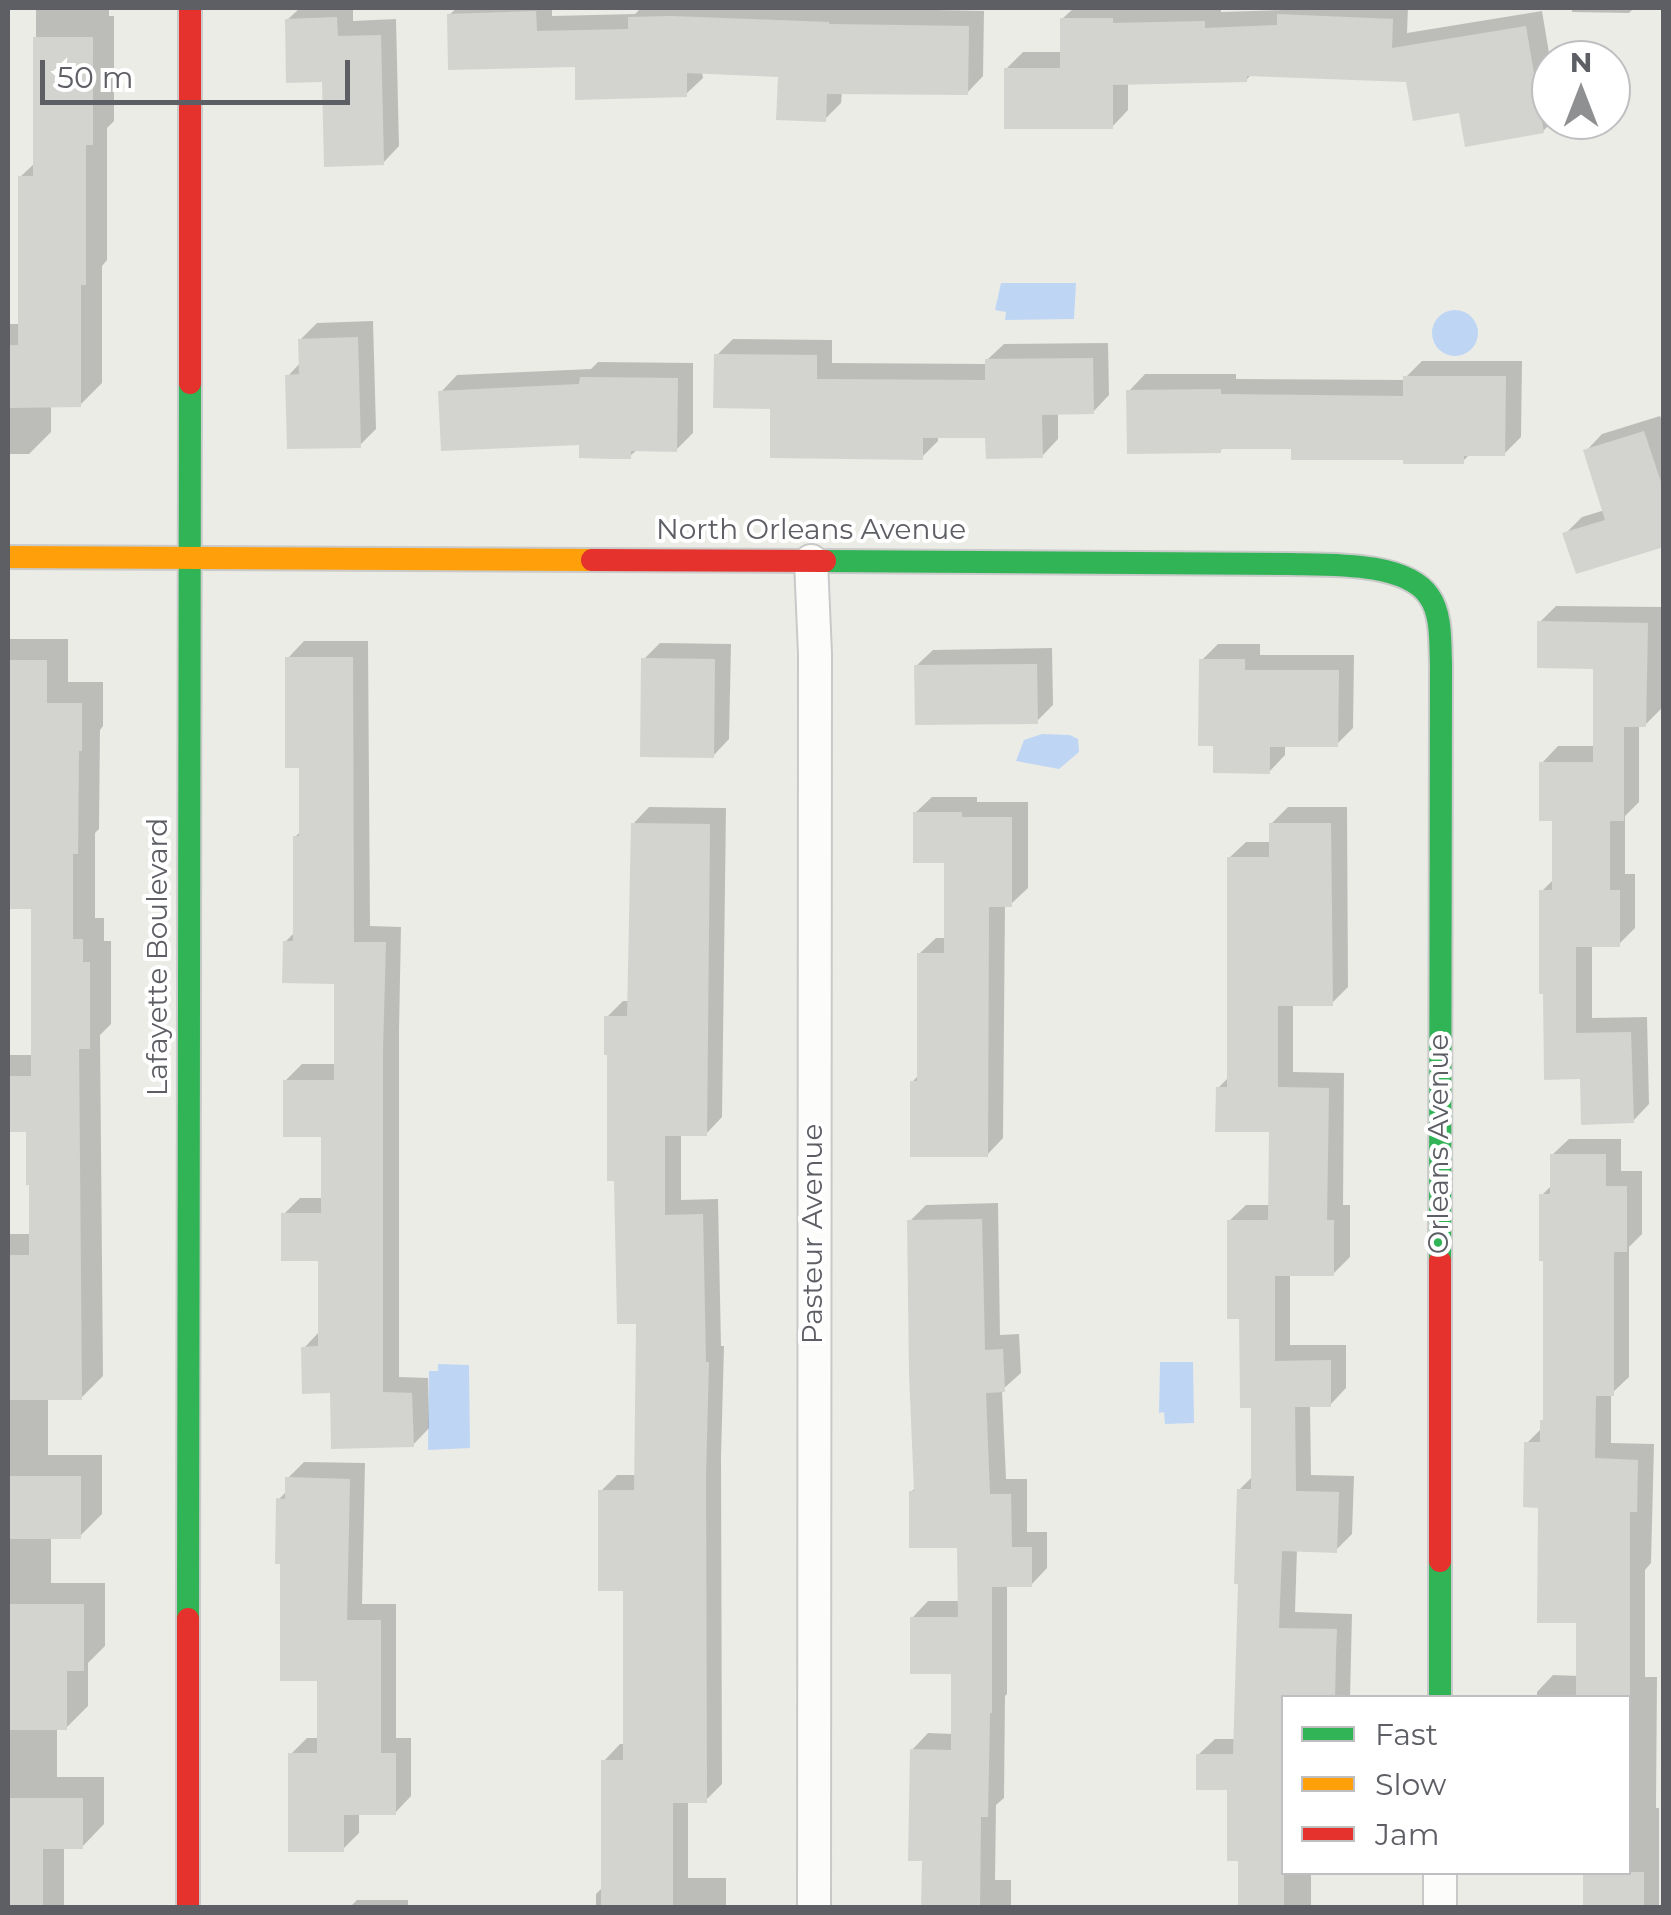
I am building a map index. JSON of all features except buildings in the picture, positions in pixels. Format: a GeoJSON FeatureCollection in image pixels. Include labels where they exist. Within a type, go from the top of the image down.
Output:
{"type":"FeatureCollection","features":[{"type":"Feature","properties":{"kind":"street","name":"Lafayette Boulevard"},"geometry":{"type":"LineString","coordinates":[[188,1908],[190,8]]}},
{"type":"Feature","properties":{"kind":"street","name":"North Orleans Avenue"},"geometry":{"type":"LineString","coordinates":[[8,557],[1288,564],[1382,572],[1407,578],[1427,592]]}},
{"type":"Feature","properties":{"kind":"street","name":"Pasteur Avenue"},"geometry":{"type":"LineString","coordinates":[[811,561],[815,654],[814,1908]]}},
{"type":"Feature","properties":{"kind":"street","name":"Orleans Avenue"},"geometry":{"type":"LineString","coordinates":[[1427,592],[1436,613],[1440,664],[1440,1695]]}},
{"type":"Feature","properties":{"kind":"street"},"geometry":{"type":"LineString","coordinates":[[1440,1875],[1440,1908]]}},
{"type":"Feature","properties":{"kind":"water"},"geometry":{"type":"Polygon","coordinates":[[[1001,283],[1076,283],[1074,319],[1005,320],[1006,312],[995,310],[1001,283]]]}},
{"type":"Feature","properties":{"kind":"water"},"geometry":{"type":"Polygon","coordinates":[[[1455,310],[1471,317],[1478,333],[1471,349],[1455,356],[1439,349],[1432,333],[1439,317],[1455,310]]]}},
{"type":"Feature","properties":{"kind":"water"},"geometry":{"type":"Polygon","coordinates":[[[1042,734],[1070,735],[1078,739],[1079,752],[1059,769],[1016,761],[1024,740],[1042,734]]]}},
{"type":"Feature","properties":{"kind":"water"},"geometry":{"type":"Polygon","coordinates":[[[1160,1362],[1193,1362],[1194,1423],[1165,1424],[1164,1412],[1159,1413],[1160,1362]]]}},
{"type":"Feature","properties":{"kind":"water"},"geometry":{"type":"Polygon","coordinates":[[[438,1364],[469,1365],[470,1448],[428,1450],[429,1371],[438,1371],[438,1364]]]}},
{"type":"Feature","properties":{"kind":"traffic: fast"},"geometry":{"type":"LineString","coordinates":[[188,1619],[190,383]]}},
{"type":"Feature","properties":{"kind":"traffic: fast"},"geometry":{"type":"LineString","coordinates":[[825,561],[1344,565],[1402,576],[1429,596],[1438,620],[1441,664],[1440,1261]]}},
{"type":"Feature","properties":{"kind":"traffic: fast"},"geometry":{"type":"LineString","coordinates":[[1440,1561],[1440,1695]]}},
{"type":"Feature","properties":{"kind":"traffic: slow"},"geometry":{"type":"LineString","coordinates":[[8,557],[592,560]]}},
{"type":"Feature","properties":{"kind":"traffic: jam"},"geometry":{"type":"LineString","coordinates":[[190,8],[190,383]]}},
{"type":"Feature","properties":{"kind":"traffic: jam"},"geometry":{"type":"LineString","coordinates":[[592,560],[825,561]]}},
{"type":"Feature","properties":{"kind":"traffic: jam"},"geometry":{"type":"LineString","coordinates":[[1440,1261],[1440,1561]]}},
{"type":"Feature","properties":{"kind":"traffic: jam"},"geometry":{"type":"LineString","coordinates":[[188,1619],[188,1908]]}}]}
